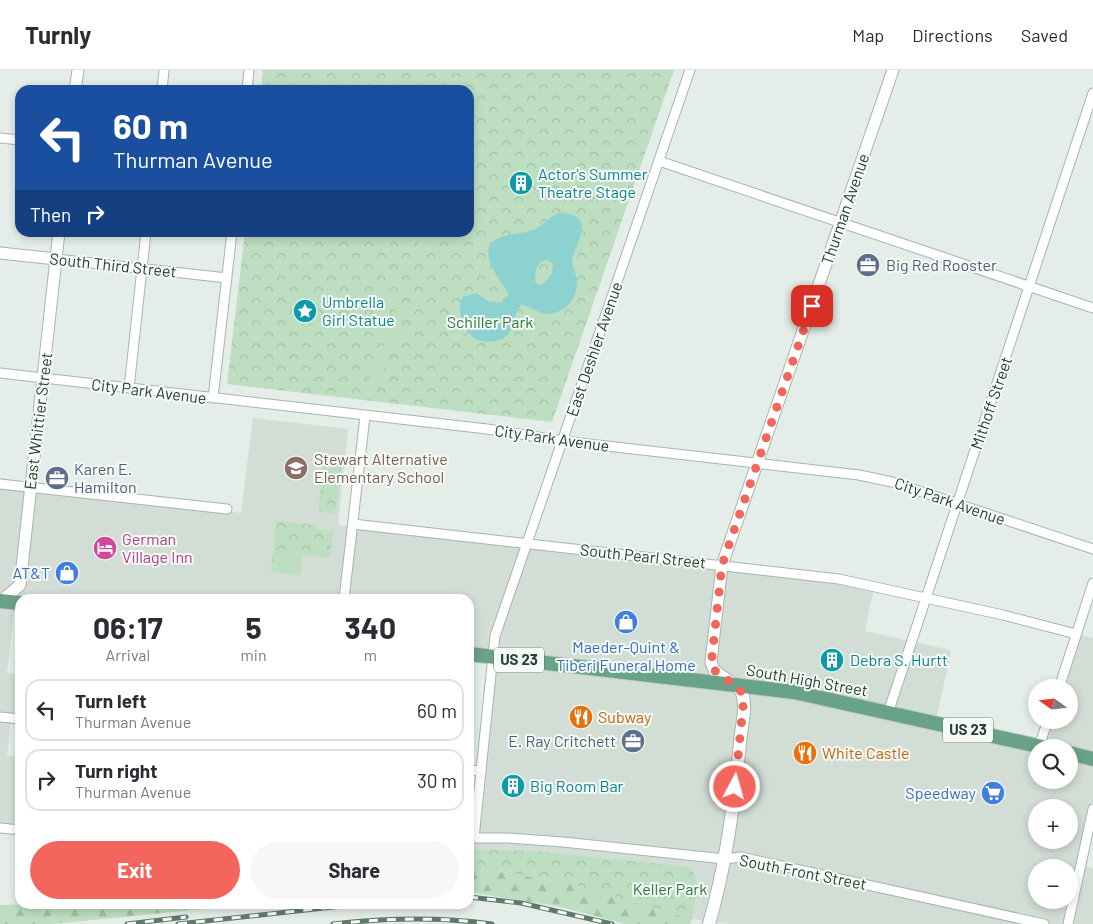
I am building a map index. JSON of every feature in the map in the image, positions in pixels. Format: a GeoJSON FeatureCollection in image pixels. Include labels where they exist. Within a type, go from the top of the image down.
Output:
{"type":"FeatureCollection","features":[{"type":"Feature","properties":{"kind":"main road"},"geometry":{"type":"LineString","coordinates":[[0,602],[15,603]]}},
{"type":"Feature","properties":{"kind":"main road","name":"South High Street"},"geometry":{"type":"LineString","coordinates":[[474,655],[794,692],[1028,744]]}},
{"type":"Feature","properties":{"kind":"main road"},"geometry":{"type":"LineString","coordinates":[[710,921],[724,859],[735,787],[744,705],[741,690],[733,684]]}},
{"type":"Feature","properties":{"kind":"main road"},"geometry":{"type":"LineString","coordinates":[[1078,755],[1093,759]]}},
{"type":"Feature","properties":{"kind":"street"},"geometry":{"type":"LineString","coordinates":[[76,85],[78,70]]}},
{"type":"Feature","properties":{"kind":"street"},"geometry":{"type":"LineString","coordinates":[[162,85],[164,70]]}},
{"type":"Feature","properties":{"kind":"street"},"geometry":{"type":"LineString","coordinates":[[248,85],[250,70]]}},
{"type":"Feature","properties":{"kind":"street","name":"East Deshler Avenue"},"geometry":{"type":"LineString","coordinates":[[474,818],[481,771],[495,636],[690,70]]}},
{"type":"Feature","properties":{"kind":"street","name":"Thurman Avenue"},"geometry":{"type":"LineString","coordinates":[[733,684],[714,670],[711,662],[722,565],[893,70]]}},
{"type":"Feature","properties":{"kind":"street","name":"Mithoff Street"},"geometry":{"type":"LineString","coordinates":[[888,713],[1093,93]]}},
{"type":"Feature","properties":{"kind":"street"},"geometry":{"type":"LineString","coordinates":[[0,138],[15,140]]}},
{"type":"Feature","properties":{"kind":"street"},"geometry":{"type":"LineString","coordinates":[[659,161],[1093,308]]}},
{"type":"Feature","properties":{"kind":"street","name":"East Whittier Street"},"geometry":{"type":"LineString","coordinates":[[0,602],[19,586],[58,237]]}},
{"type":"Feature","properties":{"kind":"street"},"geometry":{"type":"LineString","coordinates":[[129,388],[145,237]]}},
{"type":"Feature","properties":{"kind":"street"},"geometry":{"type":"LineString","coordinates":[[214,398],[231,237]]}},
{"type":"Feature","properties":{"kind":"street","name":"South Third Street"},"geometry":{"type":"LineString","coordinates":[[0,253],[227,278]]}},
{"type":"Feature","properties":{"kind":"street","name":"City Park Avenue"},"geometry":{"type":"LineString","coordinates":[[0,373],[487,429],[563,441],[882,479],[1093,549]]}},
{"type":"Feature","properties":{"kind":"street"},"geometry":{"type":"LineString","coordinates":[[345,594],[365,416]]}},
{"type":"Feature","properties":{"kind":"street"},"geometry":{"type":"LineString","coordinates":[[0,484],[227,509]]}},
{"type":"Feature","properties":{"kind":"street","name":"South Pearl Street"},"geometry":{"type":"LineString","coordinates":[[353,524],[839,579],[1076,634]]}},
{"type":"Feature","properties":{"kind":"street"},"geometry":{"type":"LineString","coordinates":[[1062,679],[1093,583]]}},
{"type":"Feature","properties":{"kind":"street"},"geometry":{"type":"LineString","coordinates":[[0,717],[15,718]]}},
{"type":"Feature","properties":{"kind":"street"},"geometry":{"type":"LineString","coordinates":[[474,770],[481,771]]}},
{"type":"Feature","properties":{"kind":"street"},"geometry":{"type":"LineString","coordinates":[[1068,924],[1093,809]]}},
{"type":"Feature","properties":{"kind":"street"},"geometry":{"type":"LineString","coordinates":[[0,828],[15,830]]}},
{"type":"Feature","properties":{"kind":"street","name":"South Front Street"},"geometry":{"type":"LineString","coordinates":[[474,838],[555,841],[724,859],[741,857],[1044,924]]}},
{"type":"Feature","properties":{"kind":"shaded area"},"geometry":{"type":"Polygon","coordinates":[[[253,418],[348,429],[338,525],[874,587],[865,631],[951,650],[936,721],[1028,742],[1028,789],[1078,789],[1078,739],[1041,739],[1044,729],[1078,729],[1078,679],[1061,679],[1076,634],[1093,638],[1093,805],[1079,865],[1093,868],[1093,924],[730,924],[692,919],[698,890],[685,866],[535,851],[474,849],[474,829],[491,659],[474,657],[474,594],[15,594],[7,673],[15,674],[15,719],[11,719],[7,756],[15,757],[15,831],[0,829],[0,484],[241,513],[253,418]]]}},
{"type":"Feature","properties":{"kind":"green space","name":"Schiller Park"},"geometry":{"type":"Polygon","coordinates":[[[263,70],[674,70],[552,422],[227,384],[245,237],[474,237],[474,85],[262,85],[263,70]]]}},
{"type":"Feature","properties":{"kind":"green space"},"geometry":{"type":"Polygon","coordinates":[[[420,237],[439,238],[440,242],[437,250],[429,253],[421,250],[418,242],[420,237]]]}},
{"type":"Feature","properties":{"kind":"green space"},"geometry":{"type":"Polygon","coordinates":[[[399,305],[408,310],[391,349],[382,349],[397,306],[399,305]]]}},
{"type":"Feature","properties":{"kind":"green space"},"geometry":{"type":"Polygon","coordinates":[[[388,354],[389,356],[375,393],[365,392],[378,355],[388,354]]]}},
{"type":"Feature","properties":{"kind":"green space"},"geometry":{"type":"Polygon","coordinates":[[[324,457],[342,459],[336,514],[318,512],[324,457]]]}},
{"type":"Feature","properties":{"kind":"green space"},"geometry":{"type":"Polygon","coordinates":[[[276,521],[316,525],[316,529],[333,531],[330,558],[303,555],[300,575],[271,572],[276,521]]]}},
{"type":"Feature","properties":{"kind":"green space"},"geometry":{"type":"Polygon","coordinates":[[[276,553],[299,556],[297,575],[274,572],[276,553]]]}},
{"type":"Feature","properties":{"kind":"green space","name":"Keller Park"},"geometry":{"type":"Polygon","coordinates":[[[474,849],[535,851],[685,866],[694,873],[698,890],[692,919],[570,884],[474,867],[474,849]]]}},
{"type":"Feature","properties":{"kind":"green space"},"geometry":{"type":"Polygon","coordinates":[[[474,867],[570,884],[692,919],[690,924],[625,924],[561,907],[474,893],[474,867]]]}},
{"type":"Feature","properties":{"kind":"green space"},"geometry":{"type":"Polygon","coordinates":[[[0,905],[15,905],[15,909],[203,909],[52,924],[0,924],[0,905]]]}},
{"type":"Feature","properties":{"kind":"water"},"geometry":{"type":"Polygon","coordinates":[[[560,213],[573,215],[579,219],[582,226],[572,262],[577,279],[574,297],[566,307],[549,314],[521,305],[507,336],[493,341],[475,339],[464,325],[460,314],[463,297],[476,293],[488,301],[502,303],[509,294],[490,263],[489,248],[494,241],[504,236],[528,232],[560,213]],[[548,260],[542,261],[537,267],[534,280],[538,285],[544,284],[552,273],[553,264],[548,260]]]}},
{"type":"Feature","properties":{"kind":"railway"},"geometry":{"type":"LineString","coordinates":[[474,898],[521,903],[612,924]]}},
{"type":"Feature","properties":{"kind":"railway"},"geometry":{"type":"LineString","coordinates":[[178,924],[314,909]]}},
{"type":"Feature","properties":{"kind":"railway"},"geometry":{"type":"LineString","coordinates":[[127,924],[186,917]]}},
{"type":"Feature","properties":{"kind":"railway"},"geometry":{"type":"LineString","coordinates":[[333,924],[413,919],[453,920],[492,924]]}},
{"type":"Feature","properties":{"kind":"place","name":"Actor's Summer Theatre Stage"},"geometry":{"type":"Point","coordinates":[521,183]}},
{"type":"Feature","properties":{"kind":"place","name":"Big Red Rooster"},"geometry":{"type":"Point","coordinates":[868,265]}},
{"type":"Feature","properties":{"kind":"place","name":"Umbrella Girl Statue"},"geometry":{"type":"Point","coordinates":[305,311]}},
{"type":"Feature","properties":{"kind":"place","name":"Stewart Alternative Elementary School"},"geometry":{"type":"Point","coordinates":[296,468]}},
{"type":"Feature","properties":{"kind":"place","name":"Karen E. Hamilton"},"geometry":{"type":"Point","coordinates":[57,478]}},
{"type":"Feature","properties":{"kind":"place","name":"German Village Inn"},"geometry":{"type":"Point","coordinates":[105,548]}},
{"type":"Feature","properties":{"kind":"place","name":"AT&T"},"geometry":{"type":"Point","coordinates":[67,573]}},
{"type":"Feature","properties":{"kind":"place","name":"Maeder-Quint & Tiberi Funeral Home"},"geometry":{"type":"Point","coordinates":[626,622]}},
{"type":"Feature","properties":{"kind":"place","name":"Debra S. Hurtt"},"geometry":{"type":"Point","coordinates":[832,660]}},
{"type":"Feature","properties":{"kind":"place","name":"Subway"},"geometry":{"type":"Point","coordinates":[581,717]}},
{"type":"Feature","properties":{"kind":"place","name":"E. Ray Critchett"},"geometry":{"type":"Point","coordinates":[633,741]}},
{"type":"Feature","properties":{"kind":"place","name":"White Castle"},"geometry":{"type":"Point","coordinates":[805,753]}},
{"type":"Feature","properties":{"kind":"place","name":"Big Room Bar"},"geometry":{"type":"Point","coordinates":[513,786]}},
{"type":"Feature","properties":{"kind":"place","name":"Speedway"},"geometry":{"type":"Point","coordinates":[993,793]}},
{"type":"Feature","properties":{"kind":"route"},"geometry":{"type":"LineString","coordinates":[[735,787],[744,697],[741,690],[720,676],[711,666],[722,565],[812,306]]}}]}
